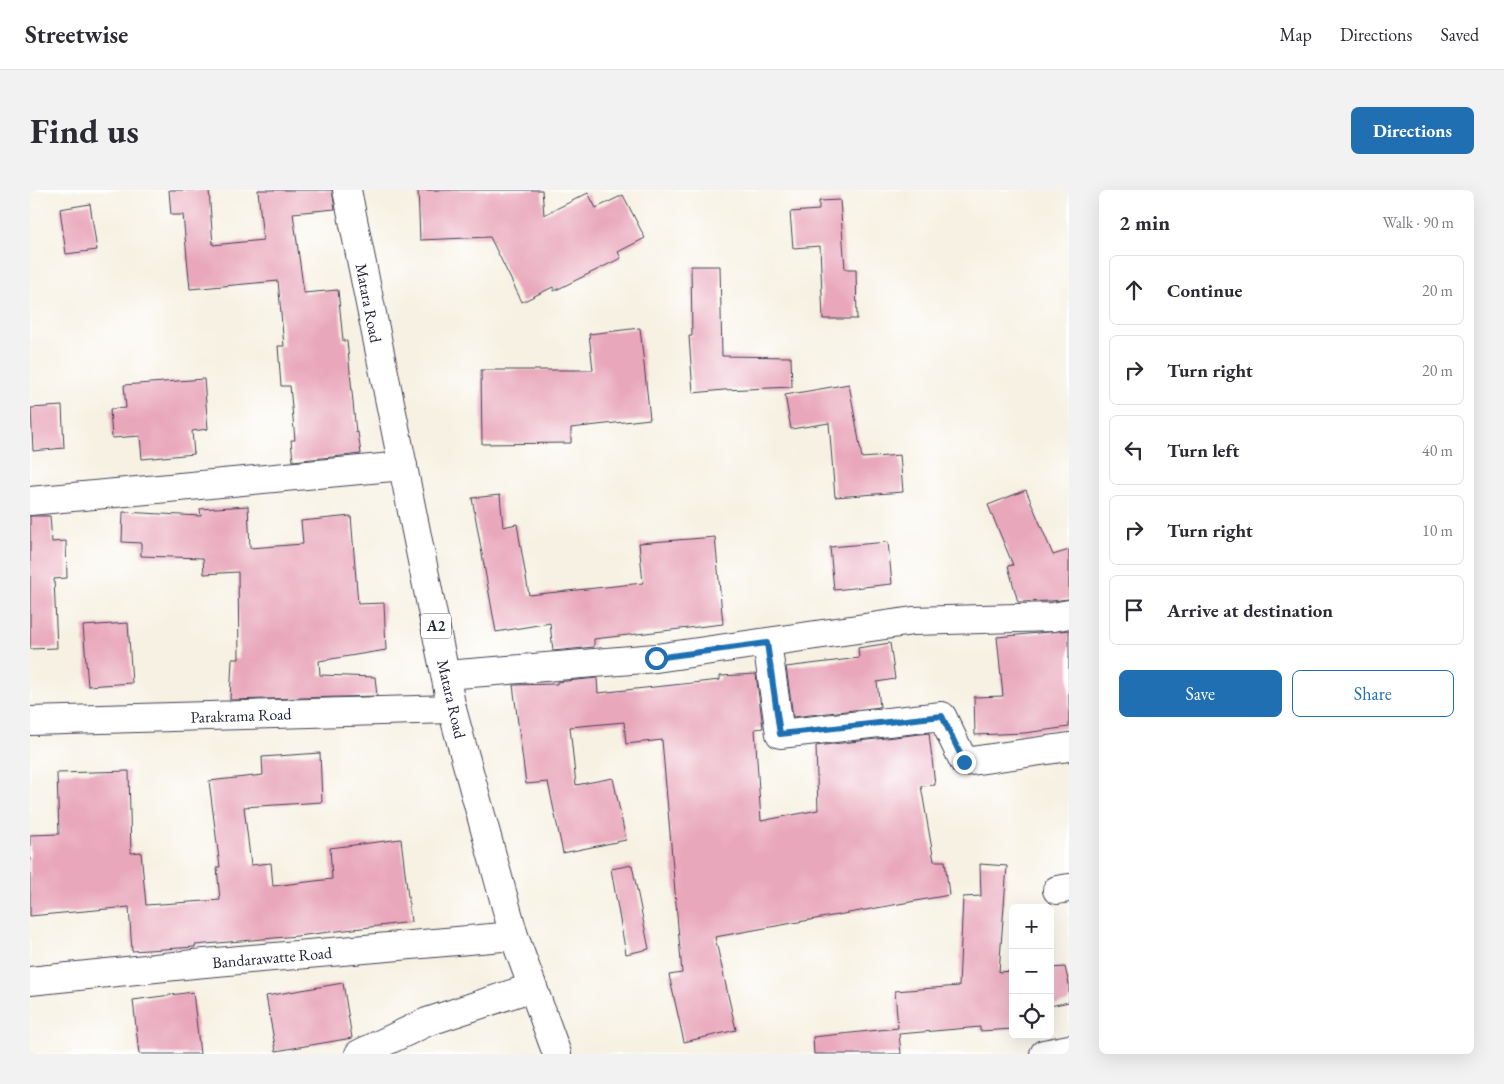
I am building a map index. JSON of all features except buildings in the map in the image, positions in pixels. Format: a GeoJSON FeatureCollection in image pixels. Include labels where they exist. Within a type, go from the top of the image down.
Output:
{"type":"FeatureCollection","features":[{"type":"Feature","properties":{"kind":"main road","name":"Matara Road"},"geometry":{"type":"LineString","coordinates":[[347,190],[452,709],[514,936],[557,1054]]}},
{"type":"Feature","properties":{"kind":"main road"},"geometry":{"type":"LineString","coordinates":[[30,501],[403,466]]}},
{"type":"Feature","properties":{"kind":"main road"},"geometry":{"type":"LineString","coordinates":[[446,675],[656,658],[913,621],[1053,617],[1069,614]]}},
{"type":"Feature","properties":{"kind":"main road"},"geometry":{"type":"LineString","coordinates":[[767,643],[780,734],[942,716],[964,762],[1069,747]]}},
{"type":"Feature","properties":{"kind":"main road","name":"Parakrama Road"},"geometry":{"type":"LineString","coordinates":[[30,721],[452,709]]}},
{"type":"Feature","properties":{"kind":"main road","name":"Bandarawatte Road"},"geometry":{"type":"LineString","coordinates":[[30,981],[184,965],[514,936]]}},
{"type":"Feature","properties":{"kind":"main road"},"geometry":{"type":"LineString","coordinates":[[359,1054],[427,1022],[533,987]]}},
{"type":"Feature","properties":{"kind":"main road"},"geometry":{"type":"LineString","coordinates":[[1044,1054],[1069,1049]]}},
{"type":"Feature","properties":{"kind":"route"},"geometry":{"type":"LineString","coordinates":[[656,658],[767,643],[780,734],[942,716],[964,762]]}}]}
